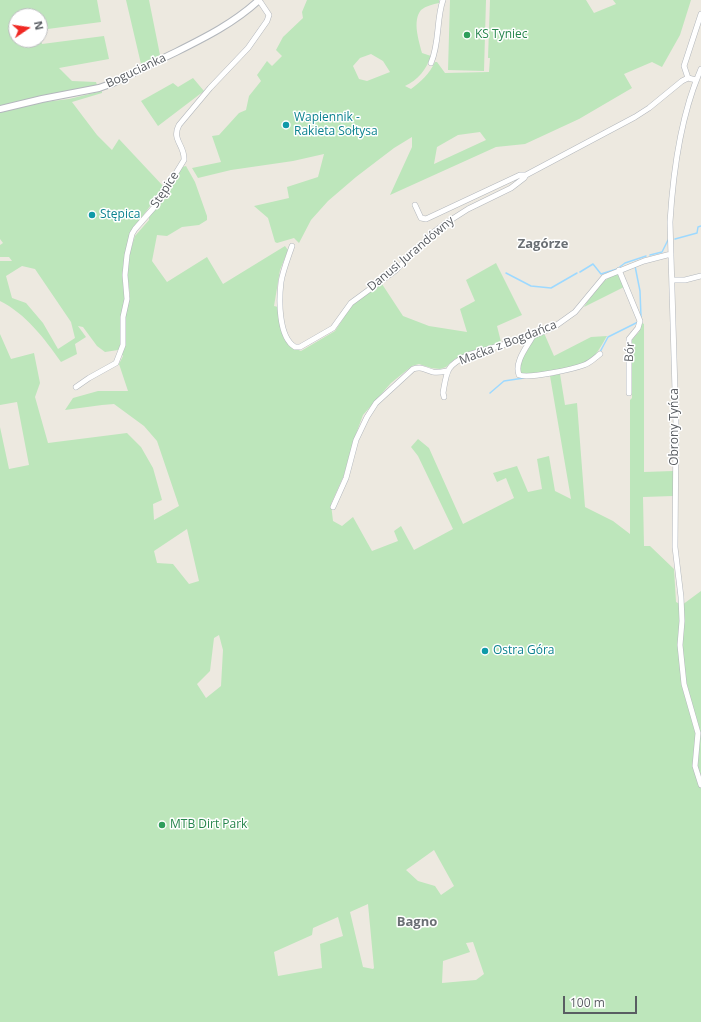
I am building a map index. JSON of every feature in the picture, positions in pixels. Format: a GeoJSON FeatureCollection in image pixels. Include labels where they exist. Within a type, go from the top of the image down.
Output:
{"type":"FeatureCollection","features":[{"type":"Feature","properties":{"kind":"street","name":"Bogucianka"},"geometry":{"type":"LineString","coordinates":[[0,109],[36,100],[99,88],[112,83],[212,34],[229,24],[259,0]]}},
{"type":"Feature","properties":{"kind":"street","name":"Stępice"},"geometry":{"type":"LineString","coordinates":[[76,387],[116,363],[123,345],[123,317],[128,299],[125,275],[127,255],[132,234],[165,192],[184,160],[184,152],[176,137],[179,125],[210,88],[248,48],[267,21],[269,15],[259,0]]}},
{"type":"Feature","properties":{"kind":"street"},"geometry":{"type":"LineString","coordinates":[[431,63],[436,48],[439,15],[443,0]]}},
{"type":"Feature","properties":{"kind":"street"},"geometry":{"type":"LineString","coordinates":[[696,80],[688,78],[684,66],[701,14]]}},
{"type":"Feature","properties":{"kind":"street","name":"Obrony Tyńca"},"geometry":{"type":"LineString","coordinates":[[701,69],[696,80],[680,138],[671,205],[670,254],[676,426],[675,547],[681,597],[682,621],[680,645],[683,678],[698,733],[695,766],[701,785]]}},
{"type":"Feature","properties":{"kind":"street","name":"Danusi Jurandówny"},"geometry":{"type":"LineString","coordinates":[[292,246],[281,282],[281,318],[284,331],[289,341],[295,347],[300,347],[333,328],[351,303],[396,270],[434,232],[446,223],[468,209],[511,188],[526,175],[635,117],[688,78]]}},
{"type":"Feature","properties":{"kind":"street"},"geometry":{"type":"LineString","coordinates":[[415,205],[421,218],[426,219],[520,175],[526,175]]}},
{"type":"Feature","properties":{"kind":"street","name":"Maćka z Bogdańca"},"geometry":{"type":"LineString","coordinates":[[444,397],[443,394],[447,371],[454,363],[468,355],[533,336],[554,327],[566,320],[581,306],[604,277],[618,270],[670,254]]}},
{"type":"Feature","properties":{"kind":"street","name":"Bór"},"geometry":{"type":"LineString","coordinates":[[618,270],[640,321],[638,328],[629,339],[629,393]]}},
{"type":"Feature","properties":{"kind":"street"},"geometry":{"type":"LineString","coordinates":[[672,280],[685,280],[701,276]]}},
{"type":"Feature","properties":{"kind":"street"},"geometry":{"type":"LineString","coordinates":[[533,336],[518,363],[517,370],[519,374],[524,376],[545,374],[584,365],[600,354]]}},
{"type":"Feature","properties":{"kind":"street"},"geometry":{"type":"LineString","coordinates":[[333,507],[346,478],[356,440],[367,417],[376,403],[413,369],[418,367],[425,368],[432,372],[439,373],[447,371]]}},
{"type":"Feature","properties":{"kind":"green space"},"geometry":{"type":"Polygon","coordinates":[[[0,0],[97,0],[101,22],[48,29],[48,8],[8,8],[8,48],[48,48],[48,43],[104,36],[109,59],[59,68],[72,81],[96,82],[97,85],[0,106],[0,0]]]}},
{"type":"Feature","properties":{"kind":"green space"},"geometry":{"type":"Polygon","coordinates":[[[126,0],[149,0],[160,55],[141,64],[126,0]]]}},
{"type":"Feature","properties":{"kind":"green space"},"geometry":{"type":"Polygon","coordinates":[[[307,0],[439,0],[439,3],[425,7],[418,15],[417,31],[422,53],[431,56],[427,66],[421,74],[414,81],[405,86],[411,89],[425,77],[435,62],[437,62],[445,73],[489,72],[490,0],[586,0],[594,13],[616,4],[613,0],[691,0],[680,35],[662,67],[652,62],[624,74],[632,88],[579,119],[525,144],[496,147],[390,195],[412,147],[412,137],[394,148],[328,201],[311,220],[299,243],[294,238],[277,243],[275,242],[268,218],[254,206],[289,198],[287,187],[318,177],[324,154],[293,161],[231,170],[198,178],[192,168],[221,162],[212,136],[219,135],[239,113],[246,110],[249,96],[261,81],[257,75],[267,61],[272,66],[282,56],[276,50],[283,37],[303,18],[302,12],[307,0]],[[371,54],[360,58],[353,66],[359,79],[367,81],[390,72],[383,61],[371,54]],[[480,132],[458,135],[437,147],[434,164],[486,140],[480,132]]]}},
{"type":"Feature","properties":{"kind":"green space","name":"KS Tyniec"},"geometry":{"type":"Polygon","coordinates":[[[450,0],[486,0],[484,71],[448,70],[450,0]]]}},
{"type":"Feature","properties":{"kind":"green space"},"geometry":{"type":"Polygon","coordinates":[[[193,78],[204,91],[158,126],[141,101],[173,83],[178,87],[193,78]]]}},
{"type":"Feature","properties":{"kind":"green space"},"geometry":{"type":"Polygon","coordinates":[[[102,91],[102,93],[72,102],[97,135],[112,150],[119,139],[164,187],[134,228],[125,256],[122,276],[127,299],[130,295],[127,274],[130,252],[135,236],[149,220],[149,215],[182,167],[186,166],[195,182],[207,216],[207,220],[199,225],[182,227],[167,236],[157,235],[152,261],[167,282],[207,257],[223,284],[285,246],[288,250],[280,270],[274,306],[278,307],[280,324],[289,346],[301,351],[335,331],[351,303],[382,284],[403,316],[429,326],[467,332],[460,309],[475,301],[466,280],[496,263],[522,315],[497,326],[501,342],[466,354],[455,359],[446,367],[440,369],[419,364],[412,366],[391,383],[363,415],[353,442],[344,475],[331,504],[333,521],[342,526],[353,517],[372,551],[398,541],[394,531],[401,526],[414,550],[453,529],[418,456],[411,447],[418,439],[429,448],[463,524],[514,498],[506,478],[497,482],[493,473],[517,466],[528,492],[542,489],[537,459],[549,456],[555,491],[571,499],[550,376],[560,374],[565,405],[577,403],[585,507],[613,521],[630,534],[630,400],[632,398],[631,341],[639,332],[642,323],[644,324],[644,472],[673,471],[673,496],[643,497],[644,546],[650,546],[674,569],[676,602],[682,605],[701,591],[701,1022],[0,1022],[0,427],[9,469],[29,465],[17,402],[0,405],[0,334],[11,359],[34,353],[40,383],[35,397],[48,443],[127,433],[141,447],[153,468],[162,500],[153,504],[154,520],[179,506],[157,441],[144,426],[114,404],[65,410],[73,398],[98,391],[128,391],[119,364],[123,356],[118,350],[105,352],[97,346],[83,327],[78,326],[86,337],[75,344],[77,354],[61,362],[34,327],[9,306],[0,301],[0,261],[12,261],[9,257],[0,257],[0,245],[3,243],[0,239],[0,112],[20,105],[69,99],[102,91]],[[22,266],[6,276],[12,298],[26,303],[43,323],[58,349],[75,338],[71,322],[35,269],[22,266]],[[187,529],[154,551],[157,563],[173,564],[189,584],[199,581],[187,529]],[[219,635],[214,638],[210,671],[197,684],[206,698],[221,686],[223,650],[219,635]],[[434,850],[406,870],[418,881],[435,886],[441,895],[454,886],[434,850]],[[368,904],[350,912],[363,967],[374,968],[368,904]],[[338,917],[313,928],[312,935],[274,952],[278,976],[322,968],[320,944],[343,936],[338,917]],[[473,942],[466,943],[470,952],[443,961],[442,983],[476,980],[484,974],[473,942]]]}},
{"type":"Feature","properties":{"kind":"green space"},"geometry":{"type":"Polygon","coordinates":[[[617,274],[621,277],[624,287],[584,307],[601,284],[617,274]]]}},
{"type":"Feature","properties":{"kind":"green space"},"geometry":{"type":"Polygon","coordinates":[[[544,333],[554,356],[591,337],[607,336],[596,354],[585,362],[557,370],[536,373],[521,373],[520,364],[523,355],[534,339],[544,333]]]}},
{"type":"Feature","properties":{"kind":"waterway"},"geometry":{"type":"LineString","coordinates":[[675,239],[697,233],[698,227],[701,226]]}},
{"type":"Feature","properties":{"kind":"waterway"},"geometry":{"type":"LineString","coordinates":[[650,255],[662,252],[668,240]]}},
{"type":"Feature","properties":{"kind":"waterway"},"geometry":{"type":"LineString","coordinates":[[580,272],[593,264],[601,274],[617,269],[625,263],[646,256]]}},
{"type":"Feature","properties":{"kind":"waterway"},"geometry":{"type":"LineString","coordinates":[[635,266],[640,291],[641,317]]}},
{"type":"Feature","properties":{"kind":"waterway"},"geometry":{"type":"LineString","coordinates":[[506,273],[531,286],[551,288],[577,273]]}},
{"type":"Feature","properties":{"kind":"waterway"},"geometry":{"type":"LineString","coordinates":[[600,352],[608,337],[638,322]]}},
{"type":"Feature","properties":{"kind":"waterway"},"geometry":{"type":"LineString","coordinates":[[490,393],[504,381],[524,378]]}},
{"type":"Feature","properties":{"kind":"place","name":"KS Tyniec"},"geometry":{"type":"Point","coordinates":[467,35]}},
{"type":"Feature","properties":{"kind":"place","name":"Wapiennik - Rakieta Sołtysa"},"geometry":{"type":"Point","coordinates":[286,125]}},
{"type":"Feature","properties":{"kind":"place","name":"Stępica"},"geometry":{"type":"Point","coordinates":[92,215]}},
{"type":"Feature","properties":{"kind":"place","name":"Ostra Góra"},"geometry":{"type":"Point","coordinates":[485,651]}},
{"type":"Feature","properties":{"kind":"place","name":"MTB Dirt Park"},"geometry":{"type":"Point","coordinates":[162,825]}},
{"type":"Feature","properties":{"kind":"district","name":"Zagórze"},"geometry":{"type":"Point","coordinates":[543,244]}},
{"type":"Feature","properties":{"kind":"district","name":"Bagno"},"geometry":{"type":"Point","coordinates":[417,922]}}]}
